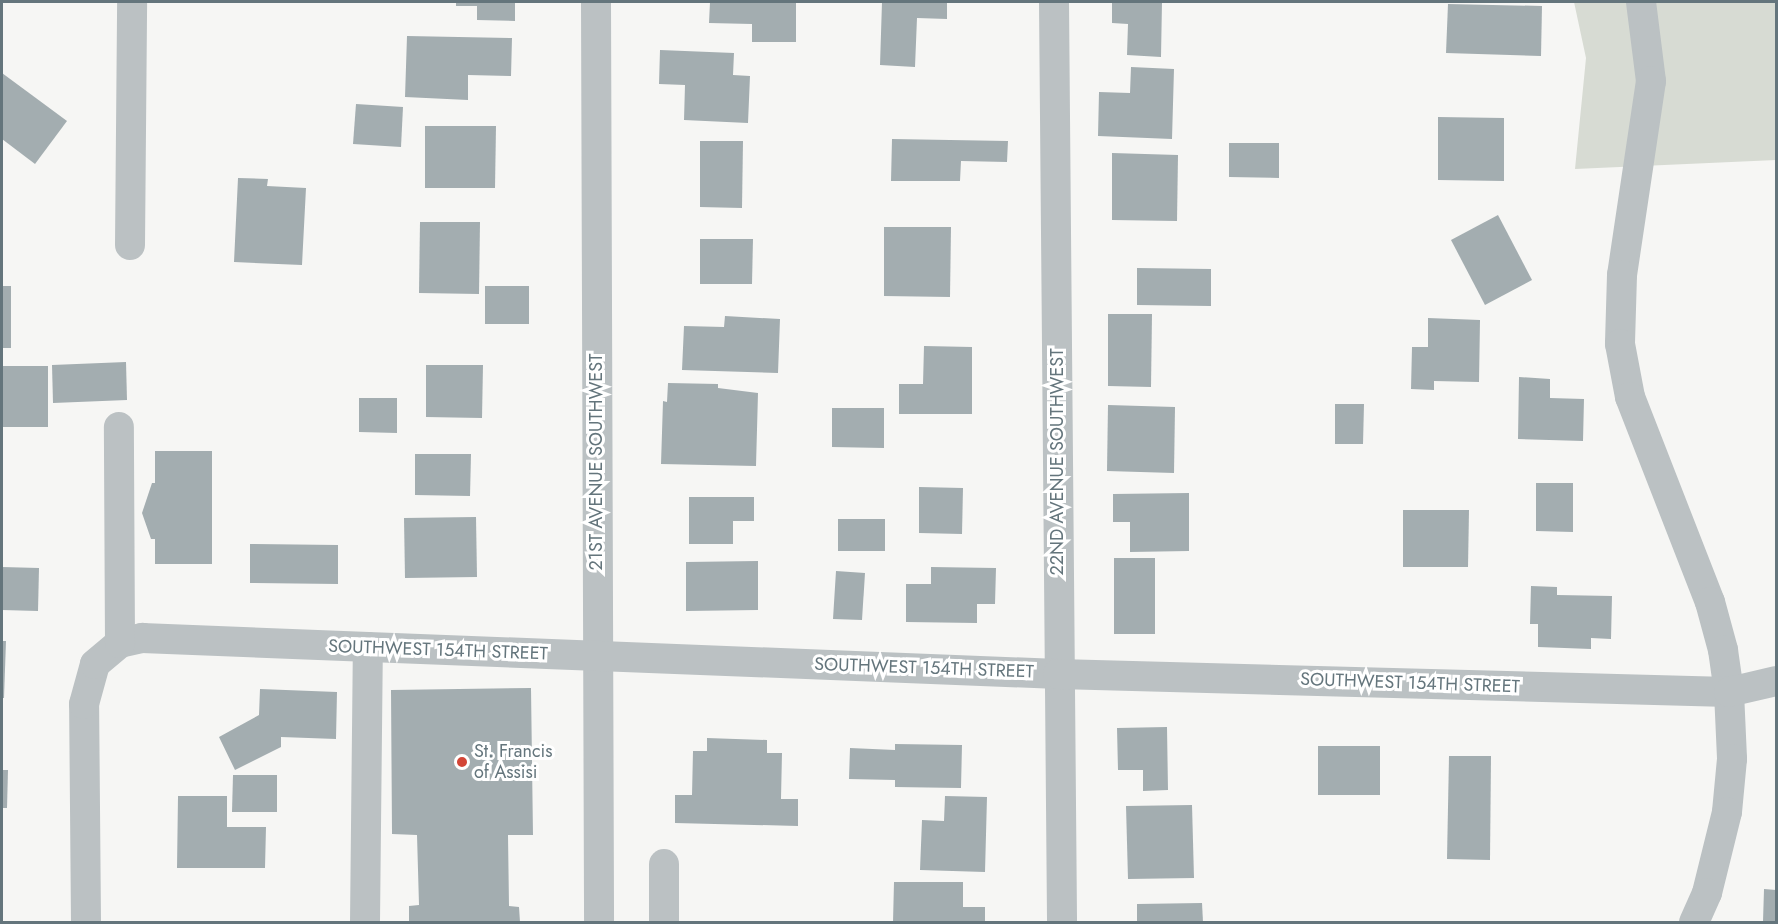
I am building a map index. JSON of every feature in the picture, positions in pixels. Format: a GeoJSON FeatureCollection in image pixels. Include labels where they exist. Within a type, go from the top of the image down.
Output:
{"type":"FeatureCollection","features":[{"type":"Feature","properties":{"kind":"street"},"geometry":{"type":"LineString","coordinates":[[130,245],[132,2]]}},
{"type":"Feature","properties":{"kind":"street","name":"21ST AVENUE SOUTHWEST"},"geometry":{"type":"LineString","coordinates":[[596,2],[598,922]]}},
{"type":"Feature","properties":{"kind":"street","name":"22ND AVENUE SOUTHWEST"},"geometry":{"type":"LineString","coordinates":[[1054,2],[1058,674],[1062,922]]}},
{"type":"Feature","properties":{"kind":"street"},"geometry":{"type":"LineString","coordinates":[[1641,2],[1651,81],[1622,275],[1620,344],[1630,397],[1710,602],[1724,650],[1730,692],[1732,759],[1727,812],[1707,893],[1694,922]]}},
{"type":"Feature","properties":{"kind":"street"},"geometry":{"type":"LineString","coordinates":[[87,922],[84,704],[95,664],[120,644],[119,427]]}},
{"type":"Feature","properties":{"kind":"street","name":"SOUTHWEST 154TH STREET"},"geometry":{"type":"LineString","coordinates":[[120,644],[142,638],[1058,674],[1730,692],[1776,681]]}},
{"type":"Feature","properties":{"kind":"street"},"geometry":{"type":"LineString","coordinates":[[365,922],[368,647]]}},
{"type":"Feature","properties":{"kind":"street"},"geometry":{"type":"LineString","coordinates":[[664,864],[664,922]]}},
{"type":"Feature","properties":{"kind":"shaded area"},"geometry":{"type":"Polygon","coordinates":[[[1574,2],[1776,2],[1776,160],[1575,169],[1586,58],[1574,2]]]}},
{"type":"Feature","properties":{"kind":"building"},"geometry":{"type":"Polygon","coordinates":[[[456,2],[515,2],[515,21],[477,20],[477,6],[456,6],[456,2]]]}},
{"type":"Feature","properties":{"kind":"building"},"geometry":{"type":"Polygon","coordinates":[[[710,2],[796,2],[796,42],[752,42],[752,24],[709,23],[710,2]]]}},
{"type":"Feature","properties":{"kind":"building"},"geometry":{"type":"Polygon","coordinates":[[[882,2],[947,2],[947,19],[917,18],[915,67],[880,65],[882,2]]]}},
{"type":"Feature","properties":{"kind":"building"},"geometry":{"type":"Polygon","coordinates":[[[1112,2],[1162,2],[1161,57],[1127,55],[1128,24],[1112,23],[1112,2]]]}},
{"type":"Feature","properties":{"kind":"building"},"geometry":{"type":"Polygon","coordinates":[[[1448,4],[1542,6],[1541,56],[1446,53],[1448,4]]]}},
{"type":"Feature","properties":{"kind":"building"},"geometry":{"type":"Polygon","coordinates":[[[407,36],[512,38],[511,76],[468,75],[468,100],[405,97],[407,36]]]}},
{"type":"Feature","properties":{"kind":"building"},"geometry":{"type":"Polygon","coordinates":[[[660,50],[734,53],[733,75],[750,76],[748,123],[684,120],[685,85],[659,84],[660,50]]]}},
{"type":"Feature","properties":{"kind":"building"},"geometry":{"type":"Polygon","coordinates":[[[1131,67],[1174,69],[1172,139],[1098,136],[1099,92],[1130,93],[1131,67]]]}},
{"type":"Feature","properties":{"kind":"building"},"geometry":{"type":"Polygon","coordinates":[[[2,73],[67,121],[35,164],[2,139],[2,73]]]}},
{"type":"Feature","properties":{"kind":"building"},"geometry":{"type":"Polygon","coordinates":[[[356,104],[403,107],[401,147],[353,144],[356,104]]]}},
{"type":"Feature","properties":{"kind":"building"},"geometry":{"type":"Polygon","coordinates":[[[1438,117],[1504,118],[1504,181],[1438,180],[1438,117]]]}},
{"type":"Feature","properties":{"kind":"building"},"geometry":{"type":"Polygon","coordinates":[[[425,126],[496,126],[495,188],[425,188],[425,126]]]}},
{"type":"Feature","properties":{"kind":"building"},"geometry":{"type":"Polygon","coordinates":[[[892,139],[1008,141],[1007,162],[961,161],[960,181],[891,181],[892,139]]]}},
{"type":"Feature","properties":{"kind":"building"},"geometry":{"type":"Polygon","coordinates":[[[700,141],[743,141],[742,208],[700,207],[700,141]]]}},
{"type":"Feature","properties":{"kind":"building"},"geometry":{"type":"Polygon","coordinates":[[[1229,143],[1279,143],[1279,178],[1229,177],[1229,143]]]}},
{"type":"Feature","properties":{"kind":"building"},"geometry":{"type":"Polygon","coordinates":[[[1112,153],[1178,155],[1177,221],[1112,220],[1112,153]]]}},
{"type":"Feature","properties":{"kind":"building"},"geometry":{"type":"Polygon","coordinates":[[[238,178],[268,179],[267,186],[306,188],[302,265],[234,262],[238,178]]]}},
{"type":"Feature","properties":{"kind":"building"},"geometry":{"type":"Polygon","coordinates":[[[1498,215],[1532,280],[1485,305],[1451,240],[1498,215]]]}},
{"type":"Feature","properties":{"kind":"building"},"geometry":{"type":"Polygon","coordinates":[[[420,222],[480,222],[479,294],[419,293],[420,222]]]}},
{"type":"Feature","properties":{"kind":"building"},"geometry":{"type":"Polygon","coordinates":[[[884,227],[951,227],[950,297],[884,296],[884,227]]]}},
{"type":"Feature","properties":{"kind":"building"},"geometry":{"type":"Polygon","coordinates":[[[700,239],[753,239],[752,284],[700,284],[700,239]]]}},
{"type":"Feature","properties":{"kind":"building"},"geometry":{"type":"Polygon","coordinates":[[[1137,268],[1211,269],[1211,306],[1137,305],[1137,268]]]}},
{"type":"Feature","properties":{"kind":"building"},"geometry":{"type":"Polygon","coordinates":[[[2,286],[11,286],[11,348],[2,348],[2,286]]]}},
{"type":"Feature","properties":{"kind":"building"},"geometry":{"type":"Polygon","coordinates":[[[485,286],[529,286],[529,324],[485,324],[485,286]]]}},
{"type":"Feature","properties":{"kind":"building"},"geometry":{"type":"Polygon","coordinates":[[[1108,314],[1152,314],[1151,387],[1108,386],[1108,314]]]}},
{"type":"Feature","properties":{"kind":"building"},"geometry":{"type":"Polygon","coordinates":[[[725,316],[780,319],[778,373],[682,370],[684,326],[724,327],[725,316]]]}},
{"type":"Feature","properties":{"kind":"building"},"geometry":{"type":"Polygon","coordinates":[[[1428,318],[1480,320],[1479,382],[1434,381],[1434,390],[1411,389],[1412,347],[1428,347],[1428,318]]]}},
{"type":"Feature","properties":{"kind":"building"},"geometry":{"type":"Polygon","coordinates":[[[924,346],[972,347],[972,414],[899,414],[899,384],[923,384],[924,346]]]}},
{"type":"Feature","properties":{"kind":"building"},"geometry":{"type":"Polygon","coordinates":[[[126,362],[127,400],[53,403],[52,365],[126,362]]]}},
{"type":"Feature","properties":{"kind":"building"},"geometry":{"type":"Polygon","coordinates":[[[426,365],[483,365],[482,418],[426,417],[426,365]]]}},
{"type":"Feature","properties":{"kind":"building"},"geometry":{"type":"Polygon","coordinates":[[[2,366],[48,366],[48,427],[2,427],[2,366]]]}},
{"type":"Feature","properties":{"kind":"building"},"geometry":{"type":"Polygon","coordinates":[[[1519,377],[1550,379],[1550,398],[1584,399],[1583,441],[1518,439],[1519,377]]]}},
{"type":"Feature","properties":{"kind":"building"},"geometry":{"type":"Polygon","coordinates":[[[668,383],[718,384],[718,388],[758,393],[756,466],[661,464],[663,401],[667,402],[668,383]]]}},
{"type":"Feature","properties":{"kind":"building"},"geometry":{"type":"Polygon","coordinates":[[[359,398],[397,398],[397,433],[359,432],[359,398]]]}},
{"type":"Feature","properties":{"kind":"building"},"geometry":{"type":"Polygon","coordinates":[[[1335,404],[1364,404],[1363,444],[1335,444],[1335,404]]]}},
{"type":"Feature","properties":{"kind":"building"},"geometry":{"type":"Polygon","coordinates":[[[1108,405],[1175,407],[1174,473],[1107,471],[1108,405]]]}},
{"type":"Feature","properties":{"kind":"building"},"geometry":{"type":"Polygon","coordinates":[[[832,408],[884,408],[884,448],[832,447],[832,408]]]}},
{"type":"Feature","properties":{"kind":"building"},"geometry":{"type":"Polygon","coordinates":[[[155,451],[212,451],[212,564],[155,564],[155,539],[151,539],[142,513],[152,483],[155,483],[155,451]]]}},
{"type":"Feature","properties":{"kind":"building"},"geometry":{"type":"Polygon","coordinates":[[[415,454],[471,454],[470,496],[415,495],[415,454]]]}},
{"type":"Feature","properties":{"kind":"building"},"geometry":{"type":"Polygon","coordinates":[[[1536,483],[1573,483],[1573,532],[1536,531],[1536,483]]]}},
{"type":"Feature","properties":{"kind":"building"},"geometry":{"type":"Polygon","coordinates":[[[919,487],[963,488],[962,534],[919,533],[919,487]]]}},
{"type":"Feature","properties":{"kind":"building"},"geometry":{"type":"Polygon","coordinates":[[[1189,493],[1189,551],[1130,552],[1130,522],[1113,522],[1113,494],[1189,493]]]}},
{"type":"Feature","properties":{"kind":"building"},"geometry":{"type":"Polygon","coordinates":[[[689,497],[754,497],[754,521],[733,521],[733,544],[689,544],[689,497]]]}},
{"type":"Feature","properties":{"kind":"building"},"geometry":{"type":"Polygon","coordinates":[[[1403,510],[1469,510],[1468,567],[1403,567],[1403,510]]]}},
{"type":"Feature","properties":{"kind":"building"},"geometry":{"type":"Polygon","coordinates":[[[476,517],[477,577],[405,578],[404,518],[476,517]]]}},
{"type":"Feature","properties":{"kind":"building"},"geometry":{"type":"Polygon","coordinates":[[[838,519],[885,519],[885,551],[838,551],[838,519]]]}},
{"type":"Feature","properties":{"kind":"building"},"geometry":{"type":"Polygon","coordinates":[[[250,544],[338,545],[338,584],[250,583],[250,544]]]}},
{"type":"Feature","properties":{"kind":"building"},"geometry":{"type":"Polygon","coordinates":[[[1114,558],[1155,558],[1155,634],[1114,634],[1114,558]]]}},
{"type":"Feature","properties":{"kind":"building"},"geometry":{"type":"Polygon","coordinates":[[[758,561],[758,610],[686,611],[686,562],[758,561]]]}},
{"type":"Feature","properties":{"kind":"building"},"geometry":{"type":"Polygon","coordinates":[[[2,567],[39,568],[38,611],[2,610],[2,567]]]}},
{"type":"Feature","properties":{"kind":"building"},"geometry":{"type":"Polygon","coordinates":[[[931,567],[996,568],[995,604],[977,604],[977,623],[906,622],[906,584],[931,584],[931,567]]]}},
{"type":"Feature","properties":{"kind":"building"},"geometry":{"type":"Polygon","coordinates":[[[836,571],[865,573],[862,620],[833,619],[836,571]]]}},
{"type":"Feature","properties":{"kind":"building"},"geometry":{"type":"Polygon","coordinates":[[[1531,586],[1557,587],[1557,595],[1612,596],[1611,639],[1591,638],[1591,649],[1538,647],[1538,624],[1530,624],[1531,586]]]}},
{"type":"Feature","properties":{"kind":"building"},"geometry":{"type":"Polygon","coordinates":[[[2,641],[6,641],[4,698],[2,698],[2,641]]]}},
{"type":"Feature","properties":{"kind":"building","name":"St. Francis of Assisi"},"geometry":{"type":"Polygon","coordinates":[[[531,688],[533,835],[508,835],[509,906],[519,907],[520,922],[409,922],[409,906],[419,905],[417,835],[392,834],[391,690],[531,688]]]}},
{"type":"Feature","properties":{"kind":"building"},"geometry":{"type":"Polygon","coordinates":[[[260,689],[337,692],[336,739],[281,737],[281,747],[235,770],[219,737],[259,715],[260,689]]]}},
{"type":"Feature","properties":{"kind":"building"},"geometry":{"type":"Polygon","coordinates":[[[1167,727],[1168,790],[1143,791],[1143,770],[1118,770],[1117,728],[1167,727]]]}},
{"type":"Feature","properties":{"kind":"building"},"geometry":{"type":"Polygon","coordinates":[[[707,738],[767,740],[767,753],[782,753],[781,799],[798,799],[798,826],[675,823],[675,795],[692,795],[693,751],[707,751],[707,738]]]}},
{"type":"Feature","properties":{"kind":"building"},"geometry":{"type":"Polygon","coordinates":[[[895,744],[962,745],[961,788],[895,787],[895,780],[849,779],[850,748],[895,750],[895,744]]]}},
{"type":"Feature","properties":{"kind":"building"},"geometry":{"type":"Polygon","coordinates":[[[1318,746],[1380,746],[1380,795],[1318,795],[1318,746]]]}},
{"type":"Feature","properties":{"kind":"building"},"geometry":{"type":"Polygon","coordinates":[[[1449,756],[1491,756],[1490,860],[1447,859],[1449,756]]]}},
{"type":"Feature","properties":{"kind":"building"},"geometry":{"type":"Polygon","coordinates":[[[2,770],[8,770],[7,808],[2,808],[2,770]]]}},
{"type":"Feature","properties":{"kind":"building"},"geometry":{"type":"Polygon","coordinates":[[[233,775],[277,775],[277,812],[232,812],[233,775]]]}},
{"type":"Feature","properties":{"kind":"building"},"geometry":{"type":"Polygon","coordinates":[[[178,796],[227,796],[227,827],[266,827],[265,868],[177,868],[178,796]]]}},
{"type":"Feature","properties":{"kind":"building"},"geometry":{"type":"Polygon","coordinates":[[[945,796],[987,797],[985,872],[920,870],[922,820],[944,821],[945,796]]]}},
{"type":"Feature","properties":{"kind":"building"},"geometry":{"type":"Polygon","coordinates":[[[1192,805],[1194,878],[1128,879],[1126,806],[1192,805]]]}},
{"type":"Feature","properties":{"kind":"building"},"geometry":{"type":"Polygon","coordinates":[[[894,882],[963,882],[963,907],[985,907],[985,922],[893,922],[894,882]]]}},
{"type":"Feature","properties":{"kind":"building"},"geometry":{"type":"Polygon","coordinates":[[[1764,889],[1776,890],[1776,922],[1763,922],[1764,889]]]}},
{"type":"Feature","properties":{"kind":"building"},"geometry":{"type":"Polygon","coordinates":[[[1202,903],[1203,922],[1137,922],[1137,904],[1202,903]]]}},
{"type":"Feature","properties":{"kind":"place","name":"St. Francis of Assisi"},"geometry":{"type":"Point","coordinates":[462,762]}}]}
